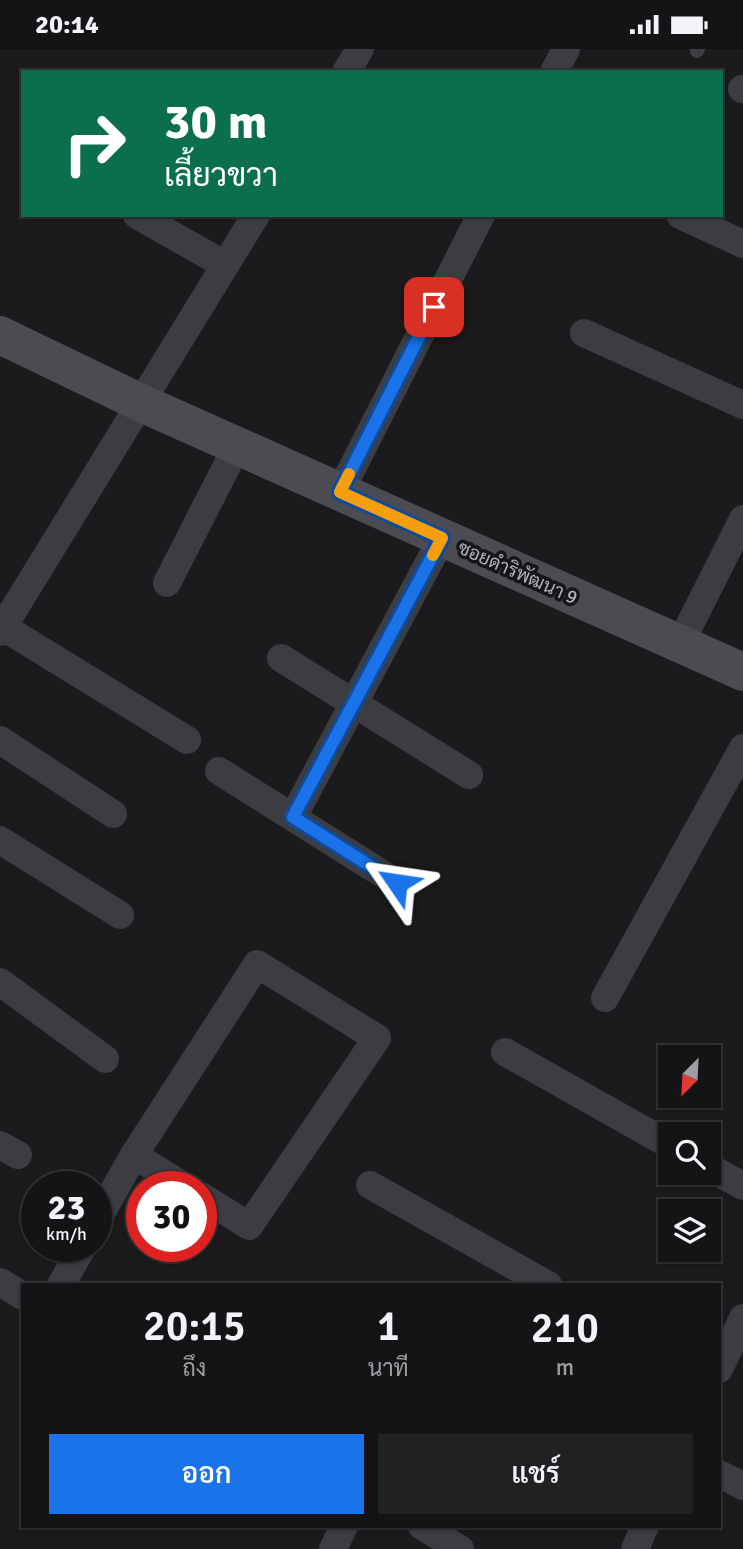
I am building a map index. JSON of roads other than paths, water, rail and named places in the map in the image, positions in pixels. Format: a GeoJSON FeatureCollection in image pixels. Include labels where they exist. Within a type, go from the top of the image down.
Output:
{"type":"FeatureCollection","features":[{"type":"Feature","properties":{"kind":"street"},"geometry":{"type":"LineString","coordinates":[[347,70],[360,49]]}},
{"type":"Feature","properties":{"kind":"street"},"geometry":{"type":"LineString","coordinates":[[555,70],[566,49]]}},
{"type":"Feature","properties":{"kind":"street"},"geometry":{"type":"LineString","coordinates":[[140,217],[225,265]]}},
{"type":"Feature","properties":{"kind":"street"},"geometry":{"type":"LineString","coordinates":[[187,740],[1,630],[255,217]]}},
{"type":"Feature","properties":{"kind":"street"},"geometry":{"type":"LineString","coordinates":[[340,492],[480,217]]}},
{"type":"Feature","properties":{"kind":"street"},"geometry":{"type":"LineString","coordinates":[[684,217],[743,244]]}},
{"type":"Feature","properties":{"kind":"street"},"geometry":{"type":"LineString","coordinates":[[584,333],[743,405]]}},
{"type":"Feature","properties":{"kind":"street","name":"ซอยดำริพัฒนา 9"},"geometry":{"type":"LineString","coordinates":[[0,335],[139,402],[743,672]]}},
{"type":"Feature","properties":{"kind":"street"},"geometry":{"type":"LineString","coordinates":[[167,583],[237,446]]}},
{"type":"Feature","properties":{"kind":"street"},"geometry":{"type":"LineString","coordinates":[[680,644],[743,519]]}},
{"type":"Feature","properties":{"kind":"street"},"geometry":{"type":"LineString","coordinates":[[293,817],[442,538]]}},
{"type":"Feature","properties":{"kind":"street"},"geometry":{"type":"LineString","coordinates":[[281,658],[469,775]]}},
{"type":"Feature","properties":{"kind":"street"},"geometry":{"type":"LineString","coordinates":[[0,740],[113,814]]}},
{"type":"Feature","properties":{"kind":"street"},"geometry":{"type":"LineString","coordinates":[[605,998],[743,748]]}},
{"type":"Feature","properties":{"kind":"street"},"geometry":{"type":"LineString","coordinates":[[219,771],[397,883]]}},
{"type":"Feature","properties":{"kind":"street"},"geometry":{"type":"LineString","coordinates":[[0,840],[120,915]]}},
{"type":"Feature","properties":{"kind":"street"},"geometry":{"type":"LineString","coordinates":[[112,1194],[257,964],[377,1038],[249,1226],[217,1206]]}},
{"type":"Feature","properties":{"kind":"street"},"geometry":{"type":"LineString","coordinates":[[0,982],[106,1059]]}},
{"type":"Feature","properties":{"kind":"street"},"geometry":{"type":"LineString","coordinates":[[505,1052],[658,1138]]}},
{"type":"Feature","properties":{"kind":"street"},"geometry":{"type":"LineString","coordinates":[[134,1155],[160,1171]]}},
{"type":"Feature","properties":{"kind":"street"},"geometry":{"type":"LineString","coordinates":[[721,1174],[743,1186]]}},
{"type":"Feature","properties":{"kind":"street"},"geometry":{"type":"LineString","coordinates":[[370,1185],[544,1283]]}},
{"type":"Feature","properties":{"kind":"street"},"geometry":{"type":"LineString","coordinates":[[62,1283],[74,1262]]}},
{"type":"Feature","properties":{"kind":"street"},"geometry":{"type":"LineString","coordinates":[[0,1282],[21,1295]]}},
{"type":"Feature","properties":{"kind":"street"},"geometry":{"type":"LineString","coordinates":[[721,1366],[740,1333]]}},
{"type":"Feature","properties":{"kind":"street"},"geometry":{"type":"LineString","coordinates":[[721,1475],[743,1486]]}},
{"type":"Feature","properties":{"kind":"street"},"geometry":{"type":"LineString","coordinates":[[333,1549],[343,1528]]}},
{"type":"Feature","properties":{"kind":"street"},"geometry":{"type":"LineString","coordinates":[[425,1528],[460,1549]]}},
{"type":"Feature","properties":{"kind":"street"},"geometry":{"type":"LineString","coordinates":[[635,1549],[644,1528]]}}]}
